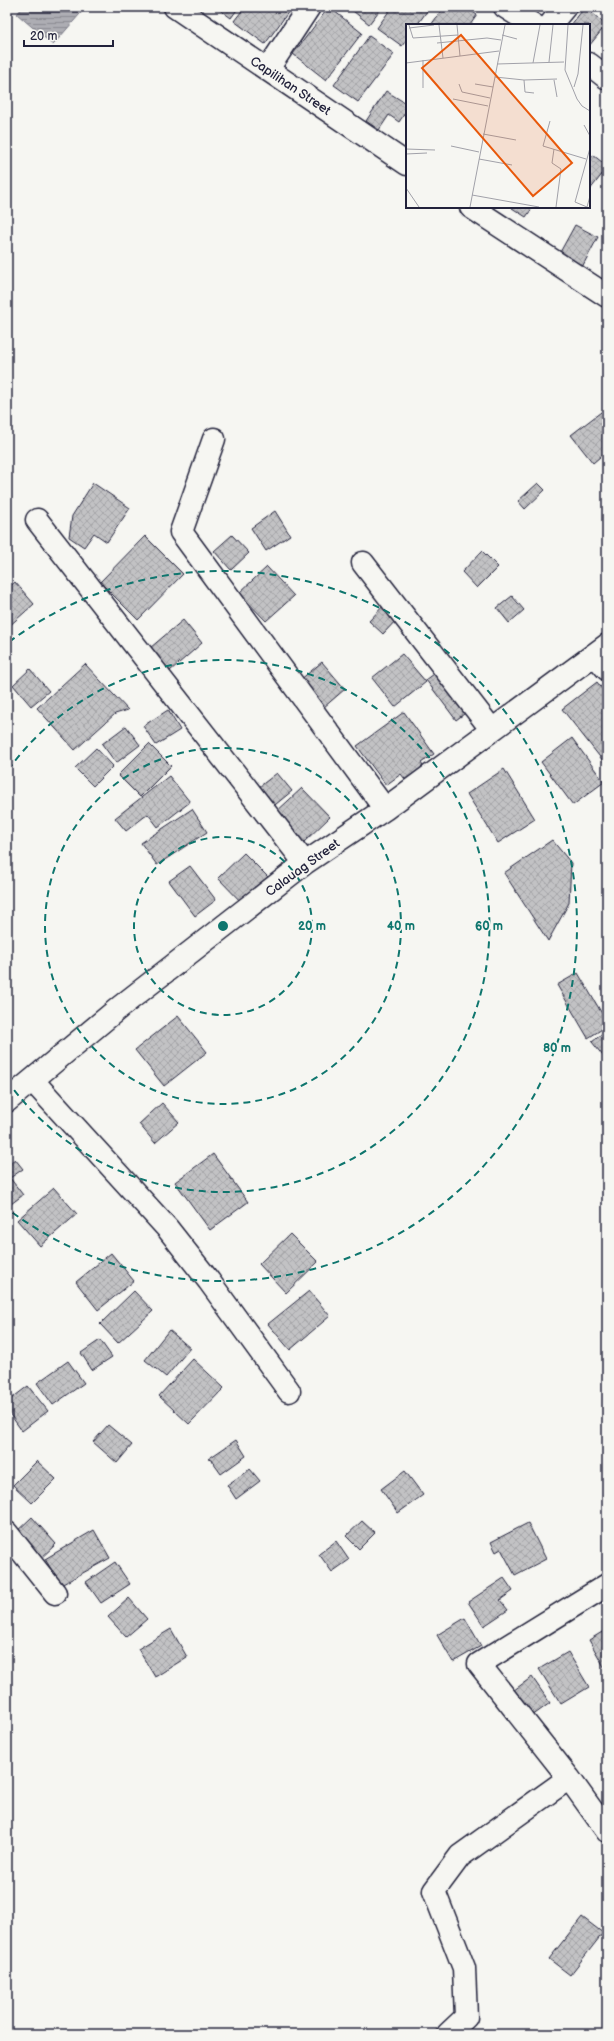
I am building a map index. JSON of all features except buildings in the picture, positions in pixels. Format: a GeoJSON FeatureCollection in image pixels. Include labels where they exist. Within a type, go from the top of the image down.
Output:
{"type":"FeatureCollection","features":[{"type":"Feature","properties":{"kind":"street","name":"Capilihan Street"},"geometry":{"type":"LineString","coordinates":[[175,7],[406,163]]}},
{"type":"Feature","properties":{"kind":"street"},"geometry":{"type":"LineString","coordinates":[[268,69],[309,7]]}},
{"type":"Feature","properties":{"kind":"street"},"geometry":{"type":"LineString","coordinates":[[505,7],[532,24]]}},
{"type":"Feature","properties":{"kind":"street"},"geometry":{"type":"LineString","coordinates":[[551,24],[564,7]]}},
{"type":"Feature","properties":{"kind":"street"},"geometry":{"type":"LineString","coordinates":[[590,65],[607,78]]}},
{"type":"Feature","properties":{"kind":"street"},"geometry":{"type":"LineString","coordinates":[[474,208],[607,296]]}},
{"type":"Feature","properties":{"kind":"street"},"geometry":{"type":"LineString","coordinates":[[214,439],[180,532],[385,809]]}},
{"type":"Feature","properties":{"kind":"street"},"geometry":{"type":"LineString","coordinates":[[37,520],[305,863]]}},
{"type":"Feature","properties":{"kind":"street"},"geometry":{"type":"LineString","coordinates":[[363,563],[492,730]]}},
{"type":"Feature","properties":{"kind":"street","name":"Calauag Street"},"geometry":{"type":"LineString","coordinates":[[7,1101],[33,1081],[120,1007],[305,863],[385,809],[492,730],[603,656]]}},
{"type":"Feature","properties":{"kind":"street"},"geometry":{"type":"LineString","coordinates":[[33,1081],[168,1229],[209,1280],[290,1391]]}},
{"type":"Feature","properties":{"kind":"street"},"geometry":{"type":"LineString","coordinates":[[7,1533],[55,1593]]}},
{"type":"Feature","properties":{"kind":"street"},"geometry":{"type":"LineString","coordinates":[[607,1585],[479,1664],[569,1778],[607,1831]]}},
{"type":"Feature","properties":{"kind":"street"},"geometry":{"type":"LineString","coordinates":[[448,2034],[466,2017],[464,1968],[434,1891],[460,1856],[569,1778]]}},
{"type":"Feature","properties":{"kind":"shaded area"},"geometry":{"type":"Polygon","coordinates":[[[23,7],[86,7],[53,45],[17,14],[23,7]]]}}]}
